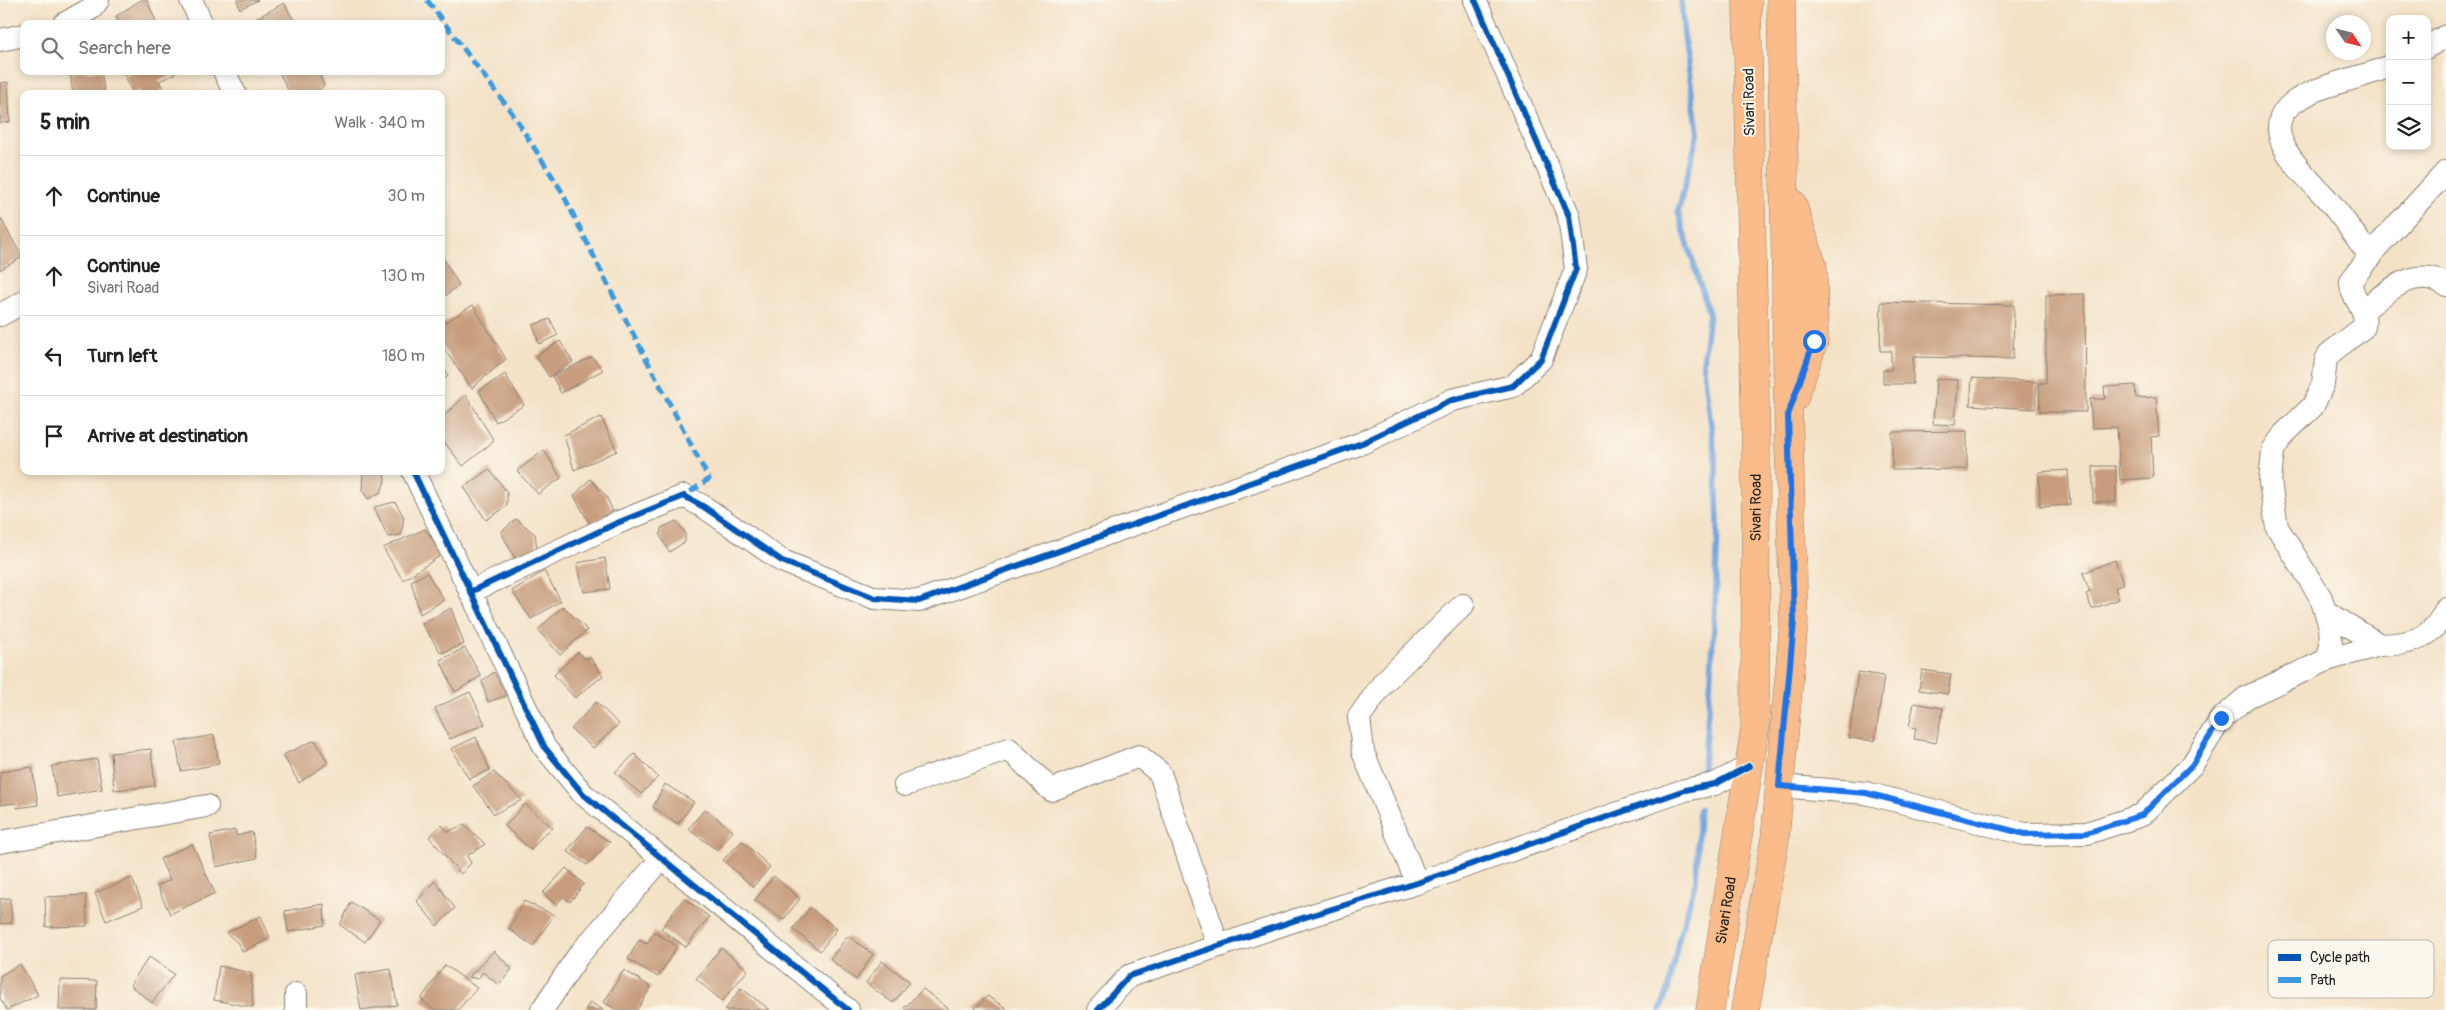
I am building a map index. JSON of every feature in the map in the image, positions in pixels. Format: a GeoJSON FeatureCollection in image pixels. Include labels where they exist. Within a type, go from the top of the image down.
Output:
{"type":"FeatureCollection","features":[{"type":"Feature","properties":{"kind":"main road","name":"Sivari Road"},"geometry":{"type":"LineString","coordinates":[[1710,1010],[1755,728],[1757,619],[1747,0]]}},
{"type":"Feature","properties":{"kind":"main road"},"geometry":{"type":"LineString","coordinates":[[1745,1010],[1775,839],[1794,621],[1788,415],[1781,0]]}},
{"type":"Feature","properties":{"kind":"street"},"geometry":{"type":"LineString","coordinates":[[71,20],[92,8],[98,0]]}},
{"type":"Feature","properties":{"kind":"street"},"geometry":{"type":"LineString","coordinates":[[191,0],[200,20]]}},
{"type":"Feature","properties":{"kind":"street"},"geometry":{"type":"LineString","coordinates":[[470,592],[616,523],[684,496],[704,507],[782,561],[875,598],[919,601],[1362,443],[1452,400],[1513,386],[1541,359],[1576,269],[1569,216],[1475,0]]}},
{"type":"Feature","properties":{"kind":"street"},"geometry":{"type":"LineString","coordinates":[[0,40],[20,36]]}},
{"type":"Feature","properties":{"kind":"street"},"geometry":{"type":"LineString","coordinates":[[2431,45],[2446,36]]}},
{"type":"Feature","properties":{"kind":"street"},"geometry":{"type":"LineString","coordinates":[[2371,257],[2328,200],[2284,149],[2279,127],[2286,110],[2314,91],[2333,83],[2367,76],[2386,68]]}},
{"type":"Feature","properties":{"kind":"street"},"geometry":{"type":"LineString","coordinates":[[226,75],[233,90]]}},
{"type":"Feature","properties":{"kind":"street"},"geometry":{"type":"LineString","coordinates":[[2327,660],[2331,646],[2330,627],[2322,598],[2277,527],[2270,482],[2273,450],[2284,434],[2312,406],[2323,384],[2326,360],[2330,354],[2362,331],[2366,319],[2353,293],[2351,282],[2376,248],[2446,172]]}},
{"type":"Feature","properties":{"kind":"street"},"geometry":{"type":"LineString","coordinates":[[2363,311],[2405,280],[2426,276],[2446,285]]}},
{"type":"Feature","properties":{"kind":"street"},"geometry":{"type":"LineString","coordinates":[[0,315],[20,304]]}},
{"type":"Feature","properties":{"kind":"street"},"geometry":{"type":"LineString","coordinates":[[415,475],[545,748],[583,794],[848,1010]]}},
{"type":"Feature","properties":{"kind":"street"},"geometry":{"type":"LineString","coordinates":[[1417,883],[1363,752],[1359,717],[1384,682],[1464,605]]}},
{"type":"Feature","properties":{"kind":"street"},"geometry":{"type":"LineString","coordinates":[[1779,786],[1866,793],[2025,834],[2086,833],[2142,815],[2192,765],[2221,718],[2247,697],[2327,660],[2380,645],[2411,640],[2432,632],[2441,621],[2446,608]]}},
{"type":"Feature","properties":{"kind":"street"},"geometry":{"type":"LineString","coordinates":[[2325,611],[2380,645]]}},
{"type":"Feature","properties":{"kind":"street"},"geometry":{"type":"LineString","coordinates":[[905,785],[1008,749],[1051,790],[1139,756],[1160,773],[1218,946]]}},
{"type":"Feature","properties":{"kind":"street"},"geometry":{"type":"LineString","coordinates":[[1098,1010],[1129,976],[1417,883],[1685,790],[1715,784],[1749,766]]}},
{"type":"Feature","properties":{"kind":"street"},"geometry":{"type":"LineString","coordinates":[[1715,784],[1727,794],[1741,816]]}},
{"type":"Feature","properties":{"kind":"street"},"geometry":{"type":"LineString","coordinates":[[0,842],[207,806]]}},
{"type":"Feature","properties":{"kind":"street"},"geometry":{"type":"LineString","coordinates":[[542,1010],[578,956],[662,858]]}},
{"type":"Feature","properties":{"kind":"building"},"geometry":{"type":"Polygon","coordinates":[[[141,0],[147,0],[155,20],[118,20],[116,16],[141,0]]]}},
{"type":"Feature","properties":{"kind":"building"},"geometry":{"type":"Polygon","coordinates":[[[237,0],[258,0],[240,9],[237,0]]]}},
{"type":"Feature","properties":{"kind":"building"},"geometry":{"type":"Polygon","coordinates":[[[284,3],[294,20],[256,20],[284,3]]]}},
{"type":"Feature","properties":{"kind":"building"},"geometry":{"type":"Polygon","coordinates":[[[70,75],[102,75],[104,90],[72,90],[70,75]]]}},
{"type":"Feature","properties":{"kind":"building"},"geometry":{"type":"Polygon","coordinates":[[[173,75],[159,81],[163,89],[161,90],[131,90],[125,76],[173,75]]]}},
{"type":"Feature","properties":{"kind":"building"},"geometry":{"type":"Polygon","coordinates":[[[280,75],[320,75],[324,86],[319,90],[288,90],[280,75]]]}},
{"type":"Feature","properties":{"kind":"building"},"geometry":{"type":"Polygon","coordinates":[[[8,82],[10,122],[0,123],[0,83],[8,82]]]}},
{"type":"Feature","properties":{"kind":"building"},"geometry":{"type":"Polygon","coordinates":[[[0,217],[20,253],[20,258],[0,270],[0,217]]]}},
{"type":"Feature","properties":{"kind":"building"},"geometry":{"type":"Polygon","coordinates":[[[445,262],[459,285],[445,296],[445,262]]]}},
{"type":"Feature","properties":{"kind":"building"},"geometry":{"type":"Polygon","coordinates":[[[2085,294],[2086,412],[2040,412],[2039,383],[2046,383],[2046,295],[2085,294]]]}},
{"type":"Feature","properties":{"kind":"building"},"geometry":{"type":"Polygon","coordinates":[[[1881,302],[2014,305],[2013,359],[1913,357],[1913,384],[1883,384],[1883,370],[1891,370],[1891,351],[1880,351],[1881,302]]]}},
{"type":"Feature","properties":{"kind":"building"},"geometry":{"type":"Polygon","coordinates":[[[473,305],[506,359],[472,388],[445,351],[445,322],[473,305]]]}},
{"type":"Feature","properties":{"kind":"building"},"geometry":{"type":"Polygon","coordinates":[[[550,319],[558,335],[539,344],[533,325],[550,319]]]}},
{"type":"Feature","properties":{"kind":"building"},"geometry":{"type":"Polygon","coordinates":[[[560,341],[573,362],[549,377],[536,356],[560,341]]]}},
{"type":"Feature","properties":{"kind":"building"},"geometry":{"type":"Polygon","coordinates":[[[592,357],[603,370],[561,393],[552,376],[592,357]]]}},
{"type":"Feature","properties":{"kind":"building"},"geometry":{"type":"Polygon","coordinates":[[[505,374],[524,405],[496,422],[479,391],[505,374]]]}},
{"type":"Feature","properties":{"kind":"building"},"geometry":{"type":"Polygon","coordinates":[[[1972,378],[2037,382],[2035,409],[1970,405],[1972,378]]]}},
{"type":"Feature","properties":{"kind":"building"},"geometry":{"type":"Polygon","coordinates":[[[1936,379],[1958,380],[1955,425],[1933,424],[1936,379]]]}},
{"type":"Feature","properties":{"kind":"building"},"geometry":{"type":"Polygon","coordinates":[[[2135,385],[2136,398],[2156,397],[2159,436],[2151,437],[2153,478],[2120,480],[2117,427],[2092,428],[2090,399],[2105,399],[2104,387],[2135,385]]]}},
{"type":"Feature","properties":{"kind":"building"},"geometry":{"type":"Polygon","coordinates":[[[466,395],[494,441],[463,466],[445,443],[445,414],[466,395]]]}},
{"type":"Feature","properties":{"kind":"building"},"geometry":{"type":"Polygon","coordinates":[[[601,417],[617,451],[574,470],[564,435],[601,417]]]}},
{"type":"Feature","properties":{"kind":"building"},"geometry":{"type":"Polygon","coordinates":[[[1967,431],[1967,469],[1892,470],[1892,432],[1967,431]]]}},
{"type":"Feature","properties":{"kind":"building"},"geometry":{"type":"Polygon","coordinates":[[[544,450],[561,478],[538,494],[517,471],[544,450]]]}},
{"type":"Feature","properties":{"kind":"building"},"geometry":{"type":"Polygon","coordinates":[[[2093,466],[2116,466],[2116,502],[2093,502],[2093,466]]]}},
{"type":"Feature","properties":{"kind":"building"},"geometry":{"type":"Polygon","coordinates":[[[489,469],[507,492],[507,506],[486,520],[464,487],[489,469]]]}},
{"type":"Feature","properties":{"kind":"building"},"geometry":{"type":"Polygon","coordinates":[[[2068,470],[2070,505],[2040,507],[2039,472],[2068,470]]]}},
{"type":"Feature","properties":{"kind":"building"},"geometry":{"type":"Polygon","coordinates":[[[363,475],[384,475],[385,481],[381,492],[368,499],[362,490],[363,475]]]}},
{"type":"Feature","properties":{"kind":"building"},"geometry":{"type":"Polygon","coordinates":[[[590,479],[606,496],[613,511],[590,524],[574,496],[590,479]]]}},
{"type":"Feature","properties":{"kind":"building"},"geometry":{"type":"Polygon","coordinates":[[[395,502],[404,517],[401,535],[388,537],[374,507],[395,502]]]}},
{"type":"Feature","properties":{"kind":"building"},"geometry":{"type":"Polygon","coordinates":[[[516,519],[535,534],[537,549],[516,560],[501,532],[516,519]]]}},
{"type":"Feature","properties":{"kind":"building"},"geometry":{"type":"Polygon","coordinates":[[[676,521],[685,532],[685,542],[669,552],[660,535],[661,528],[676,521]]]}},
{"type":"Feature","properties":{"kind":"building"},"geometry":{"type":"Polygon","coordinates":[[[425,529],[443,554],[403,580],[383,548],[425,529]]]}},
{"type":"Feature","properties":{"kind":"building"},"geometry":{"type":"Polygon","coordinates":[[[605,558],[610,589],[584,592],[577,563],[605,558]]]}},
{"type":"Feature","properties":{"kind":"building"},"geometry":{"type":"Polygon","coordinates":[[[2115,560],[2123,584],[2115,588],[2119,599],[2092,609],[2086,594],[2090,592],[2083,573],[2115,560]]]}},
{"type":"Feature","properties":{"kind":"building"},"geometry":{"type":"Polygon","coordinates":[[[544,571],[561,601],[531,619],[512,591],[544,571]]]}},
{"type":"Feature","properties":{"kind":"building"},"geometry":{"type":"Polygon","coordinates":[[[427,573],[444,600],[420,614],[411,581],[427,573]]]}},
{"type":"Feature","properties":{"kind":"building"},"geometry":{"type":"Polygon","coordinates":[[[563,606],[587,630],[560,655],[538,630],[563,606]]]}},
{"type":"Feature","properties":{"kind":"building"},"geometry":{"type":"Polygon","coordinates":[[[451,608],[464,644],[441,653],[422,624],[451,608]]]}},
{"type":"Feature","properties":{"kind":"building"},"geometry":{"type":"Polygon","coordinates":[[[465,648],[481,676],[455,692],[440,660],[465,648]]]}},
{"type":"Feature","properties":{"kind":"building"},"geometry":{"type":"Polygon","coordinates":[[[578,652],[586,659],[590,657],[603,676],[575,698],[554,675],[578,652]]]}},
{"type":"Feature","properties":{"kind":"building"},"geometry":{"type":"Polygon","coordinates":[[[1922,670],[1951,674],[1948,694],[1919,690],[1922,670]]]}},
{"type":"Feature","properties":{"kind":"building"},"geometry":{"type":"Polygon","coordinates":[[[494,672],[506,696],[488,702],[482,681],[494,672]]]}},
{"type":"Feature","properties":{"kind":"building"},"geometry":{"type":"Polygon","coordinates":[[[1858,672],[1884,676],[1875,741],[1849,738],[1858,672]]]}},
{"type":"Feature","properties":{"kind":"building"},"geometry":{"type":"Polygon","coordinates":[[[470,692],[485,724],[450,739],[435,708],[470,692]]]}},
{"type":"Feature","properties":{"kind":"building"},"geometry":{"type":"Polygon","coordinates":[[[596,702],[619,724],[593,748],[571,729],[596,702]]]}},
{"type":"Feature","properties":{"kind":"building"},"geometry":{"type":"Polygon","coordinates":[[[1914,703],[1943,708],[1936,743],[1914,739],[1916,728],[1909,727],[1914,703]]]}},
{"type":"Feature","properties":{"kind":"building"},"geometry":{"type":"Polygon","coordinates":[[[214,735],[219,764],[181,771],[176,742],[214,735]]]}},
{"type":"Feature","properties":{"kind":"building"},"geometry":{"type":"Polygon","coordinates":[[[476,737],[490,770],[469,779],[451,749],[476,737]]]}},
{"type":"Feature","properties":{"kind":"building"},"geometry":{"type":"Polygon","coordinates":[[[315,740],[328,763],[299,783],[283,755],[315,740]]]}},
{"type":"Feature","properties":{"kind":"building"},"geometry":{"type":"Polygon","coordinates":[[[151,749],[155,786],[114,790],[111,753],[151,749]]]}},
{"type":"Feature","properties":{"kind":"building"},"geometry":{"type":"Polygon","coordinates":[[[635,754],[658,777],[641,794],[615,772],[635,754]]]}},
{"type":"Feature","properties":{"kind":"building"},"geometry":{"type":"Polygon","coordinates":[[[97,759],[102,789],[57,797],[52,766],[97,759]]]}},
{"type":"Feature","properties":{"kind":"building"},"geometry":{"type":"Polygon","coordinates":[[[32,767],[38,805],[17,808],[16,803],[0,805],[0,772],[32,767]]]}},
{"type":"Feature","properties":{"kind":"building"},"geometry":{"type":"Polygon","coordinates":[[[494,772],[522,800],[494,814],[473,786],[494,772]]]}},
{"type":"Feature","properties":{"kind":"building"},"geometry":{"type":"Polygon","coordinates":[[[665,784],[694,802],[678,824],[653,807],[665,784]]]}},
{"type":"Feature","properties":{"kind":"building"},"geometry":{"type":"Polygon","coordinates":[[[525,804],[553,828],[543,835],[531,850],[505,826],[525,804]]]}},
{"type":"Feature","properties":{"kind":"building"},"geometry":{"type":"Polygon","coordinates":[[[705,809],[733,831],[717,850],[688,829],[705,809]]]}},
{"type":"Feature","properties":{"kind":"building"},"geometry":{"type":"Polygon","coordinates":[[[464,824],[485,844],[467,856],[471,863],[461,874],[429,837],[442,825],[448,832],[464,824]]]}},
{"type":"Feature","properties":{"kind":"building"},"geometry":{"type":"Polygon","coordinates":[[[587,827],[610,842],[587,865],[567,851],[587,827]]]}},
{"type":"Feature","properties":{"kind":"building"},"geometry":{"type":"Polygon","coordinates":[[[235,830],[237,836],[252,832],[257,858],[216,867],[210,835],[235,830]]]}},
{"type":"Feature","properties":{"kind":"building"},"geometry":{"type":"Polygon","coordinates":[[[742,841],[770,867],[753,887],[723,860],[742,841]]]}},
{"type":"Feature","properties":{"kind":"building"},"geometry":{"type":"Polygon","coordinates":[[[192,844],[215,893],[170,914],[157,886],[170,880],[160,859],[192,844]]]}},
{"type":"Feature","properties":{"kind":"building"},"geometry":{"type":"Polygon","coordinates":[[[566,868],[584,884],[570,902],[563,897],[556,905],[543,893],[566,868]]]}},
{"type":"Feature","properties":{"kind":"building"},"geometry":{"type":"Polygon","coordinates":[[[774,876],[800,899],[783,920],[755,900],[774,876]]]}},
{"type":"Feature","properties":{"kind":"building"},"geometry":{"type":"Polygon","coordinates":[[[132,878],[143,906],[106,921],[95,893],[132,878]]]}},
{"type":"Feature","properties":{"kind":"building"},"geometry":{"type":"Polygon","coordinates":[[[435,881],[455,908],[437,926],[417,901],[435,881]]]}},
{"type":"Feature","properties":{"kind":"building"},"geometry":{"type":"Polygon","coordinates":[[[86,895],[87,926],[46,927],[45,897],[86,895]]]}},
{"type":"Feature","properties":{"kind":"building"},"geometry":{"type":"Polygon","coordinates":[[[10,898],[12,923],[0,924],[0,899],[10,898]]]}},
{"type":"Feature","properties":{"kind":"building"},"geometry":{"type":"Polygon","coordinates":[[[684,898],[709,917],[686,947],[661,929],[684,898]]]}},
{"type":"Feature","properties":{"kind":"building"},"geometry":{"type":"Polygon","coordinates":[[[524,901],[554,915],[533,946],[509,929],[524,901]]]}},
{"type":"Feature","properties":{"kind":"building"},"geometry":{"type":"Polygon","coordinates":[[[351,902],[380,920],[365,942],[340,925],[351,902]]]}},
{"type":"Feature","properties":{"kind":"building"},"geometry":{"type":"Polygon","coordinates":[[[324,904],[325,925],[288,932],[285,911],[324,904]]]}},
{"type":"Feature","properties":{"kind":"building"},"geometry":{"type":"Polygon","coordinates":[[[810,908],[837,929],[820,951],[793,929],[810,908]]]}},
{"type":"Feature","properties":{"kind":"building"},"geometry":{"type":"Polygon","coordinates":[[[261,916],[270,938],[243,952],[237,942],[226,933],[261,916]]]}},
{"type":"Feature","properties":{"kind":"building"},"geometry":{"type":"Polygon","coordinates":[[[654,932],[677,946],[658,977],[628,959],[639,940],[647,944],[654,932]]]}},
{"type":"Feature","properties":{"kind":"building"},"geometry":{"type":"Polygon","coordinates":[[[848,936],[873,954],[856,980],[830,959],[848,936]]]}},
{"type":"Feature","properties":{"kind":"building"},"geometry":{"type":"Polygon","coordinates":[[[721,948],[748,970],[722,1001],[696,979],[721,948]]]}},
{"type":"Feature","properties":{"kind":"building"},"geometry":{"type":"Polygon","coordinates":[[[494,951],[512,969],[499,985],[483,972],[478,979],[469,977],[494,951]]]}},
{"type":"Feature","properties":{"kind":"building"},"geometry":{"type":"Polygon","coordinates":[[[149,957],[174,974],[152,1003],[130,985],[149,957]]]}},
{"type":"Feature","properties":{"kind":"building"},"geometry":{"type":"Polygon","coordinates":[[[882,961],[910,982],[893,1003],[866,983],[882,961]]]}},
{"type":"Feature","properties":{"kind":"building"},"geometry":{"type":"Polygon","coordinates":[[[20,964],[38,995],[7,1010],[0,998],[0,976],[20,964]]]}},
{"type":"Feature","properties":{"kind":"building"},"geometry":{"type":"Polygon","coordinates":[[[445,965],[477,988],[458,1010],[434,1010],[421,999],[445,965]]]}},
{"type":"Feature","properties":{"kind":"building"},"geometry":{"type":"Polygon","coordinates":[[[219,966],[251,973],[253,1007],[214,1000],[219,966]]]}},
{"type":"Feature","properties":{"kind":"building"},"geometry":{"type":"Polygon","coordinates":[[[391,969],[397,1005],[361,1010],[355,975],[391,969]]]}},
{"type":"Feature","properties":{"kind":"building"},"geometry":{"type":"Polygon","coordinates":[[[624,970],[651,987],[637,1010],[616,1010],[604,1002],[624,970]]]}},
{"type":"Feature","properties":{"kind":"building"},"geometry":{"type":"Polygon","coordinates":[[[60,980],[97,981],[96,1010],[59,1010],[60,980]]]}},
{"type":"Feature","properties":{"kind":"building"},"geometry":{"type":"Polygon","coordinates":[[[741,988],[770,1010],[725,1010],[741,988]]]}},
{"type":"Feature","properties":{"kind":"building"},"geometry":{"type":"Polygon","coordinates":[[[923,989],[950,1010],[907,1010],[904,1008],[923,989]]]}},
{"type":"Feature","properties":{"kind":"building"},"geometry":{"type":"Polygon","coordinates":[[[987,996],[1006,1008],[1005,1010],[974,1010],[987,996]]]}},
{"type":"Feature","properties":{"kind":"building"},"geometry":{"type":"Polygon","coordinates":[[[590,1002],[603,1010],[585,1010],[590,1002]]]}},
{"type":"Feature","properties":{"kind":"waterway"},"geometry":{"type":"LineString","coordinates":[[1681,0],[1684,36],[1698,133],[1678,212],[1709,314],[1703,363],[1716,464],[1718,526],[1711,677],[1702,778]]}},
{"type":"Feature","properties":{"kind":"waterway"},"geometry":{"type":"LineString","coordinates":[[1660,1010],[1668,991],[1679,937],[1696,881],[1699,809]]}},
{"type":"Feature","properties":{"kind":"marked path"},"geometry":{"type":"LineString","coordinates":[[427,0],[442,20]]}},
{"type":"Feature","properties":{"kind":"marked path"},"geometry":{"type":"LineString","coordinates":[[445,24],[512,113],[561,190],[617,303],[709,479],[684,496]]}},
{"type":"Feature","properties":{"kind":"cycle path"},"geometry":{"type":"LineString","coordinates":[[470,592],[617,523],[684,496],[704,507],[782,561],[875,598],[919,601],[1362,443],[1452,400],[1513,386],[1541,359],[1576,269],[1569,216],[1475,0]]}},
{"type":"Feature","properties":{"kind":"cycle path"},"geometry":{"type":"LineString","coordinates":[[415,475],[545,748],[583,794],[848,1010]]}},
{"type":"Feature","properties":{"kind":"cycle path"},"geometry":{"type":"LineString","coordinates":[[1098,1010],[1129,976],[1296,920],[1417,883],[1685,790],[1715,784],[1749,766]]}},
{"type":"Feature","properties":{"kind":"route"},"geometry":{"type":"LineString","coordinates":[[1814,341],[1788,415],[1794,621],[1779,786],[1866,793],[2025,834],[2086,833],[2142,815],[2192,765],[2221,718]]}}]}
